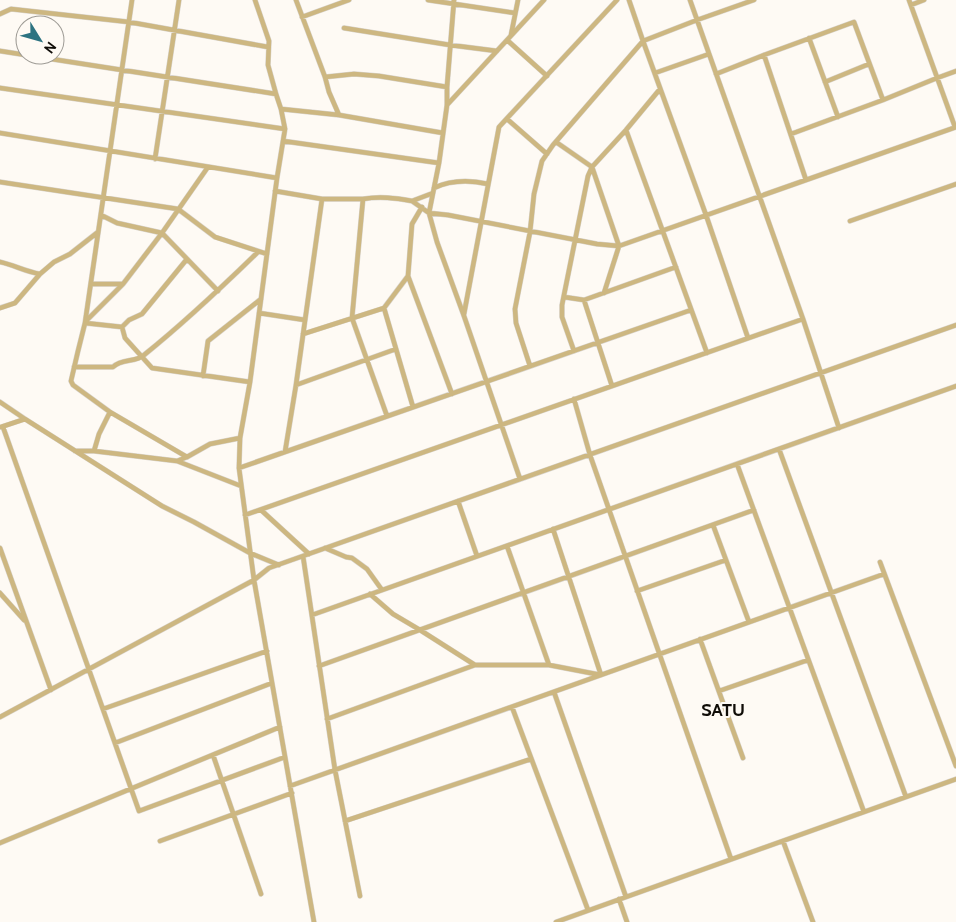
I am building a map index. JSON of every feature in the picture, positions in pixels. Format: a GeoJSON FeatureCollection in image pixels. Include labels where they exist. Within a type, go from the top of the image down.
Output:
{"type":"FeatureCollection","features":[{"type":"Feature","properties":{"kind":"street"},"geometry":{"type":"LineString","coordinates":[[132,0],[86,322],[71,381],[72,385],[110,412],[187,457]]}},
{"type":"Feature","properties":{"kind":"street"},"geometry":{"type":"LineString","coordinates":[[155,159],[180,0]]}},
{"type":"Feature","properties":{"kind":"street"},"geometry":{"type":"LineString","coordinates":[[255,0],[269,41],[268,65],[282,109],[285,129],[250,382],[240,438],[239,468],[254,580],[314,922]]}},
{"type":"Feature","properties":{"kind":"street"},"geometry":{"type":"LineString","coordinates":[[296,0],[325,77],[328,92],[339,114]]}},
{"type":"Feature","properties":{"kind":"street"},"geometry":{"type":"LineString","coordinates":[[302,17],[349,0]]}},
{"type":"Feature","properties":{"kind":"street"},"geometry":{"type":"LineString","coordinates":[[428,0],[453,2],[515,13]]}},
{"type":"Feature","properties":{"kind":"street"},"geometry":{"type":"LineString","coordinates":[[509,38],[518,0]]}},
{"type":"Feature","properties":{"kind":"street"},"geometry":{"type":"LineString","coordinates":[[447,105],[544,0]]}},
{"type":"Feature","properties":{"kind":"street"},"geometry":{"type":"LineString","coordinates":[[464,316],[480,221],[499,127],[617,0]]}},
{"type":"Feature","properties":{"kind":"street"},"geometry":{"type":"LineString","coordinates":[[630,0],[748,338]]}},
{"type":"Feature","properties":{"kind":"street"},"geometry":{"type":"LineString","coordinates":[[690,0],[804,319],[839,428]]}},
{"type":"Feature","properties":{"kind":"street"},"geometry":{"type":"LineString","coordinates":[[530,366],[516,323],[515,309],[530,232],[534,194],[542,161],[556,142],[643,41],[754,0]]}},
{"type":"Feature","properties":{"kind":"street"},"geometry":{"type":"LineString","coordinates":[[275,191],[322,199],[393,197],[412,201],[430,213],[597,244],[619,246],[956,127],[910,2],[924,0]]}},
{"type":"Feature","properties":{"kind":"street"},"geometry":{"type":"LineString","coordinates":[[453,2],[447,105],[430,213],[437,242],[520,479]]}},
{"type":"Feature","properties":{"kind":"street"},"geometry":{"type":"LineString","coordinates":[[0,14],[11,9],[129,22],[268,47]]}},
{"type":"Feature","properties":{"kind":"street"},"geometry":{"type":"LineString","coordinates":[[716,74],[854,22],[882,100]]}},
{"type":"Feature","properties":{"kind":"street"},"geometry":{"type":"LineString","coordinates":[[344,28],[497,51]]}},
{"type":"Feature","properties":{"kind":"street"},"geometry":{"type":"LineString","coordinates":[[509,38],[547,76]]}},
{"type":"Feature","properties":{"kind":"street"},"geometry":{"type":"LineString","coordinates":[[809,38],[838,117]]}},
{"type":"Feature","properties":{"kind":"street"},"geometry":{"type":"LineString","coordinates":[[0,51],[276,94]]}},
{"type":"Feature","properties":{"kind":"street"},"geometry":{"type":"LineString","coordinates":[[655,73],[709,54]]}},
{"type":"Feature","properties":{"kind":"street"},"geometry":{"type":"LineString","coordinates":[[764,55],[806,180]]}},
{"type":"Feature","properties":{"kind":"street"},"geometry":{"type":"LineString","coordinates":[[825,82],[869,64]]}},
{"type":"Feature","properties":{"kind":"street"},"geometry":{"type":"LineString","coordinates":[[791,134],[956,72]]}},
{"type":"Feature","properties":{"kind":"street"},"geometry":{"type":"LineString","coordinates":[[325,77],[354,74],[379,76],[447,87]]}},
{"type":"Feature","properties":{"kind":"street"},"geometry":{"type":"LineString","coordinates":[[0,88],[285,129]]}},
{"type":"Feature","properties":{"kind":"street"},"geometry":{"type":"LineString","coordinates":[[574,351],[562,318],[562,305],[588,176],[592,167],[660,89]]}},
{"type":"Feature","properties":{"kind":"street"},"geometry":{"type":"LineString","coordinates":[[282,109],[339,114],[443,133]]}},
{"type":"Feature","properties":{"kind":"street"},"geometry":{"type":"LineString","coordinates":[[507,119],[548,154]]}},
{"type":"Feature","properties":{"kind":"street"},"geometry":{"type":"LineString","coordinates":[[626,130],[707,353]]}},
{"type":"Feature","properties":{"kind":"street"},"geometry":{"type":"LineString","coordinates":[[0,134],[277,178]]}},
{"type":"Feature","properties":{"kind":"street"},"geometry":{"type":"LineString","coordinates":[[283,141],[439,163]]}},
{"type":"Feature","properties":{"kind":"street"},"geometry":{"type":"LineString","coordinates":[[556,142],[592,167],[619,246],[604,293]]}},
{"type":"Feature","properties":{"kind":"street"},"geometry":{"type":"LineString","coordinates":[[86,322],[123,284],[162,233],[208,167]]}},
{"type":"Feature","properties":{"kind":"street"},"geometry":{"type":"LineString","coordinates":[[412,201],[444,183],[464,181],[488,184]]}},
{"type":"Feature","properties":{"kind":"street"},"geometry":{"type":"LineString","coordinates":[[0,182],[178,209],[215,238],[267,254]]}},
{"type":"Feature","properties":{"kind":"street"},"geometry":{"type":"LineString","coordinates":[[850,221],[956,184]]}},
{"type":"Feature","properties":{"kind":"street"},"geometry":{"type":"LineString","coordinates":[[285,452],[322,199]]}},
{"type":"Feature","properties":{"kind":"street"},"geometry":{"type":"LineString","coordinates":[[363,199],[352,318],[387,416]]}},
{"type":"Feature","properties":{"kind":"street"},"geometry":{"type":"LineString","coordinates":[[422,207],[412,224],[408,276],[452,394]]}},
{"type":"Feature","properties":{"kind":"street"},"geometry":{"type":"LineString","coordinates":[[101,214],[117,223],[162,233],[218,291]]}},
{"type":"Feature","properties":{"kind":"street"},"geometry":{"type":"LineString","coordinates":[[0,308],[15,303],[40,274],[54,262],[70,254],[98,232]]}},
{"type":"Feature","properties":{"kind":"street"},"geometry":{"type":"LineString","coordinates":[[74,367],[113,367],[118,363],[142,358],[218,291],[258,252]]}},
{"type":"Feature","properties":{"kind":"street"},"geometry":{"type":"LineString","coordinates":[[122,328],[129,320],[142,314],[187,259]]}},
{"type":"Feature","properties":{"kind":"street"},"geometry":{"type":"LineString","coordinates":[[0,262],[28,272],[40,274]]}},
{"type":"Feature","properties":{"kind":"street"},"geometry":{"type":"LineString","coordinates":[[564,297],[584,300],[676,267]]}},
{"type":"Feature","properties":{"kind":"street"},"geometry":{"type":"LineString","coordinates":[[303,334],[384,308],[408,276]]}},
{"type":"Feature","properties":{"kind":"street"},"geometry":{"type":"LineString","coordinates":[[91,284],[123,284]]}},
{"type":"Feature","properties":{"kind":"street"},"geometry":{"type":"LineString","coordinates":[[203,376],[208,341],[261,299]]}},
{"type":"Feature","properties":{"kind":"street"},"geometry":{"type":"LineString","coordinates":[[584,300],[612,386]]}},
{"type":"Feature","properties":{"kind":"street"},"geometry":{"type":"LineString","coordinates":[[384,308],[413,407]]}},
{"type":"Feature","properties":{"kind":"street"},"geometry":{"type":"LineString","coordinates":[[239,468],[692,310]]}},
{"type":"Feature","properties":{"kind":"street"},"geometry":{"type":"LineString","coordinates":[[259,313],[305,320]]}},
{"type":"Feature","properties":{"kind":"street"},"geometry":{"type":"LineString","coordinates":[[245,515],[804,319]]}},
{"type":"Feature","properties":{"kind":"street"},"geometry":{"type":"LineString","coordinates":[[86,322],[122,328]]}},
{"type":"Feature","properties":{"kind":"street"},"geometry":{"type":"LineString","coordinates":[[0,717],[254,580],[269,568],[956,325]]}},
{"type":"Feature","properties":{"kind":"street"},"geometry":{"type":"LineString","coordinates":[[122,328],[125,338],[152,368],[250,382]]}},
{"type":"Feature","properties":{"kind":"street"},"geometry":{"type":"LineString","coordinates":[[296,385],[396,349]]}},
{"type":"Feature","properties":{"kind":"street"},"geometry":{"type":"LineString","coordinates":[[312,615],[956,386]]}},
{"type":"Feature","properties":{"kind":"street"},"geometry":{"type":"LineString","coordinates":[[574,399],[609,510],[731,860]]}},
{"type":"Feature","properties":{"kind":"street"},"geometry":{"type":"LineString","coordinates":[[0,402],[162,506],[250,553],[279,564]]}},
{"type":"Feature","properties":{"kind":"street"},"geometry":{"type":"LineString","coordinates":[[94,451],[99,434],[110,412]]}},
{"type":"Feature","properties":{"kind":"street"},"geometry":{"type":"LineString","coordinates":[[25,419],[1,427],[139,812],[285,757]]}},
{"type":"Feature","properties":{"kind":"street"},"geometry":{"type":"LineString","coordinates":[[177,461],[210,444],[240,438]]}},
{"type":"Feature","properties":{"kind":"street"},"geometry":{"type":"LineString","coordinates":[[779,449],[906,797]]}},
{"type":"Feature","properties":{"kind":"street"},"geometry":{"type":"LineString","coordinates":[[74,451],[94,451],[177,461],[241,486]]}},
{"type":"Feature","properties":{"kind":"street"},"geometry":{"type":"LineString","coordinates":[[737,464],[864,812]]}},
{"type":"Feature","properties":{"kind":"street"},"geometry":{"type":"LineString","coordinates":[[458,501],[478,556]]}},
{"type":"Feature","properties":{"kind":"street"},"geometry":{"type":"LineString","coordinates":[[261,510],[309,554]]}},
{"type":"Feature","properties":{"kind":"street"},"geometry":{"type":"LineString","coordinates":[[320,666],[754,510]]}},
{"type":"Feature","properties":{"kind":"street"},"geometry":{"type":"LineString","coordinates":[[713,525],[749,622]]}},
{"type":"Feature","properties":{"kind":"street"},"geometry":{"type":"LineString","coordinates":[[553,530],[601,675]]}},
{"type":"Feature","properties":{"kind":"street"},"geometry":{"type":"LineString","coordinates":[[507,546],[549,666]]}},
{"type":"Feature","properties":{"kind":"street"},"geometry":{"type":"LineString","coordinates":[[0,548],[51,690]]}},
{"type":"Feature","properties":{"kind":"street"},"geometry":{"type":"LineString","coordinates":[[325,548],[352,558],[367,569],[382,590]]}},
{"type":"Feature","properties":{"kind":"street"},"geometry":{"type":"LineString","coordinates":[[303,556],[335,770],[360,896]]}},
{"type":"Feature","properties":{"kind":"street"},"geometry":{"type":"LineString","coordinates":[[638,591],[726,560]]}},
{"type":"Feature","properties":{"kind":"street"},"geometry":{"type":"LineString","coordinates":[[880,562],[956,766]]}},
{"type":"Feature","properties":{"kind":"street"},"geometry":{"type":"LineString","coordinates":[[290,786],[884,574]]}},
{"type":"Feature","properties":{"kind":"street"},"geometry":{"type":"LineString","coordinates":[[0,593],[27,622]]}},
{"type":"Feature","properties":{"kind":"street"},"geometry":{"type":"LineString","coordinates":[[370,594],[393,614],[475,664]]}},
{"type":"Feature","properties":{"kind":"street"},"geometry":{"type":"LineString","coordinates":[[700,639],[744,758]]}},
{"type":"Feature","properties":{"kind":"street"},"geometry":{"type":"LineString","coordinates":[[103,709],[267,651]]}},
{"type":"Feature","properties":{"kind":"street"},"geometry":{"type":"LineString","coordinates":[[719,691],[808,660]]}},
{"type":"Feature","properties":{"kind":"street"},"geometry":{"type":"LineString","coordinates":[[327,719],[475,664],[549,666],[601,675]]}},
{"type":"Feature","properties":{"kind":"street"},"geometry":{"type":"LineString","coordinates":[[115,743],[272,683]]}},
{"type":"Feature","properties":{"kind":"street"},"geometry":{"type":"LineString","coordinates":[[554,692],[626,897]]}},
{"type":"Feature","properties":{"kind":"street"},"geometry":{"type":"LineString","coordinates":[[512,707],[588,910]]}},
{"type":"Feature","properties":{"kind":"street"},"geometry":{"type":"LineString","coordinates":[[0,843],[280,727]]}},
{"type":"Feature","properties":{"kind":"street"},"geometry":{"type":"LineString","coordinates":[[213,755],[261,894]]}},
{"type":"Feature","properties":{"kind":"street"},"geometry":{"type":"LineString","coordinates":[[345,821],[531,759]]}},
{"type":"Feature","properties":{"kind":"street"},"geometry":{"type":"LineString","coordinates":[[556,922],[956,779]]}},
{"type":"Feature","properties":{"kind":"street"},"geometry":{"type":"LineString","coordinates":[[160,841],[292,793]]}},
{"type":"Feature","properties":{"kind":"street"},"geometry":{"type":"LineString","coordinates":[[783,841],[813,922]]}},
{"type":"Feature","properties":{"kind":"street"},"geometry":{"type":"LineString","coordinates":[[619,900],[627,922]]}},
{"type":"Feature","properties":{"kind":"district","name":"SATU"},"geometry":{"type":"Point","coordinates":[723,710]}}]}
